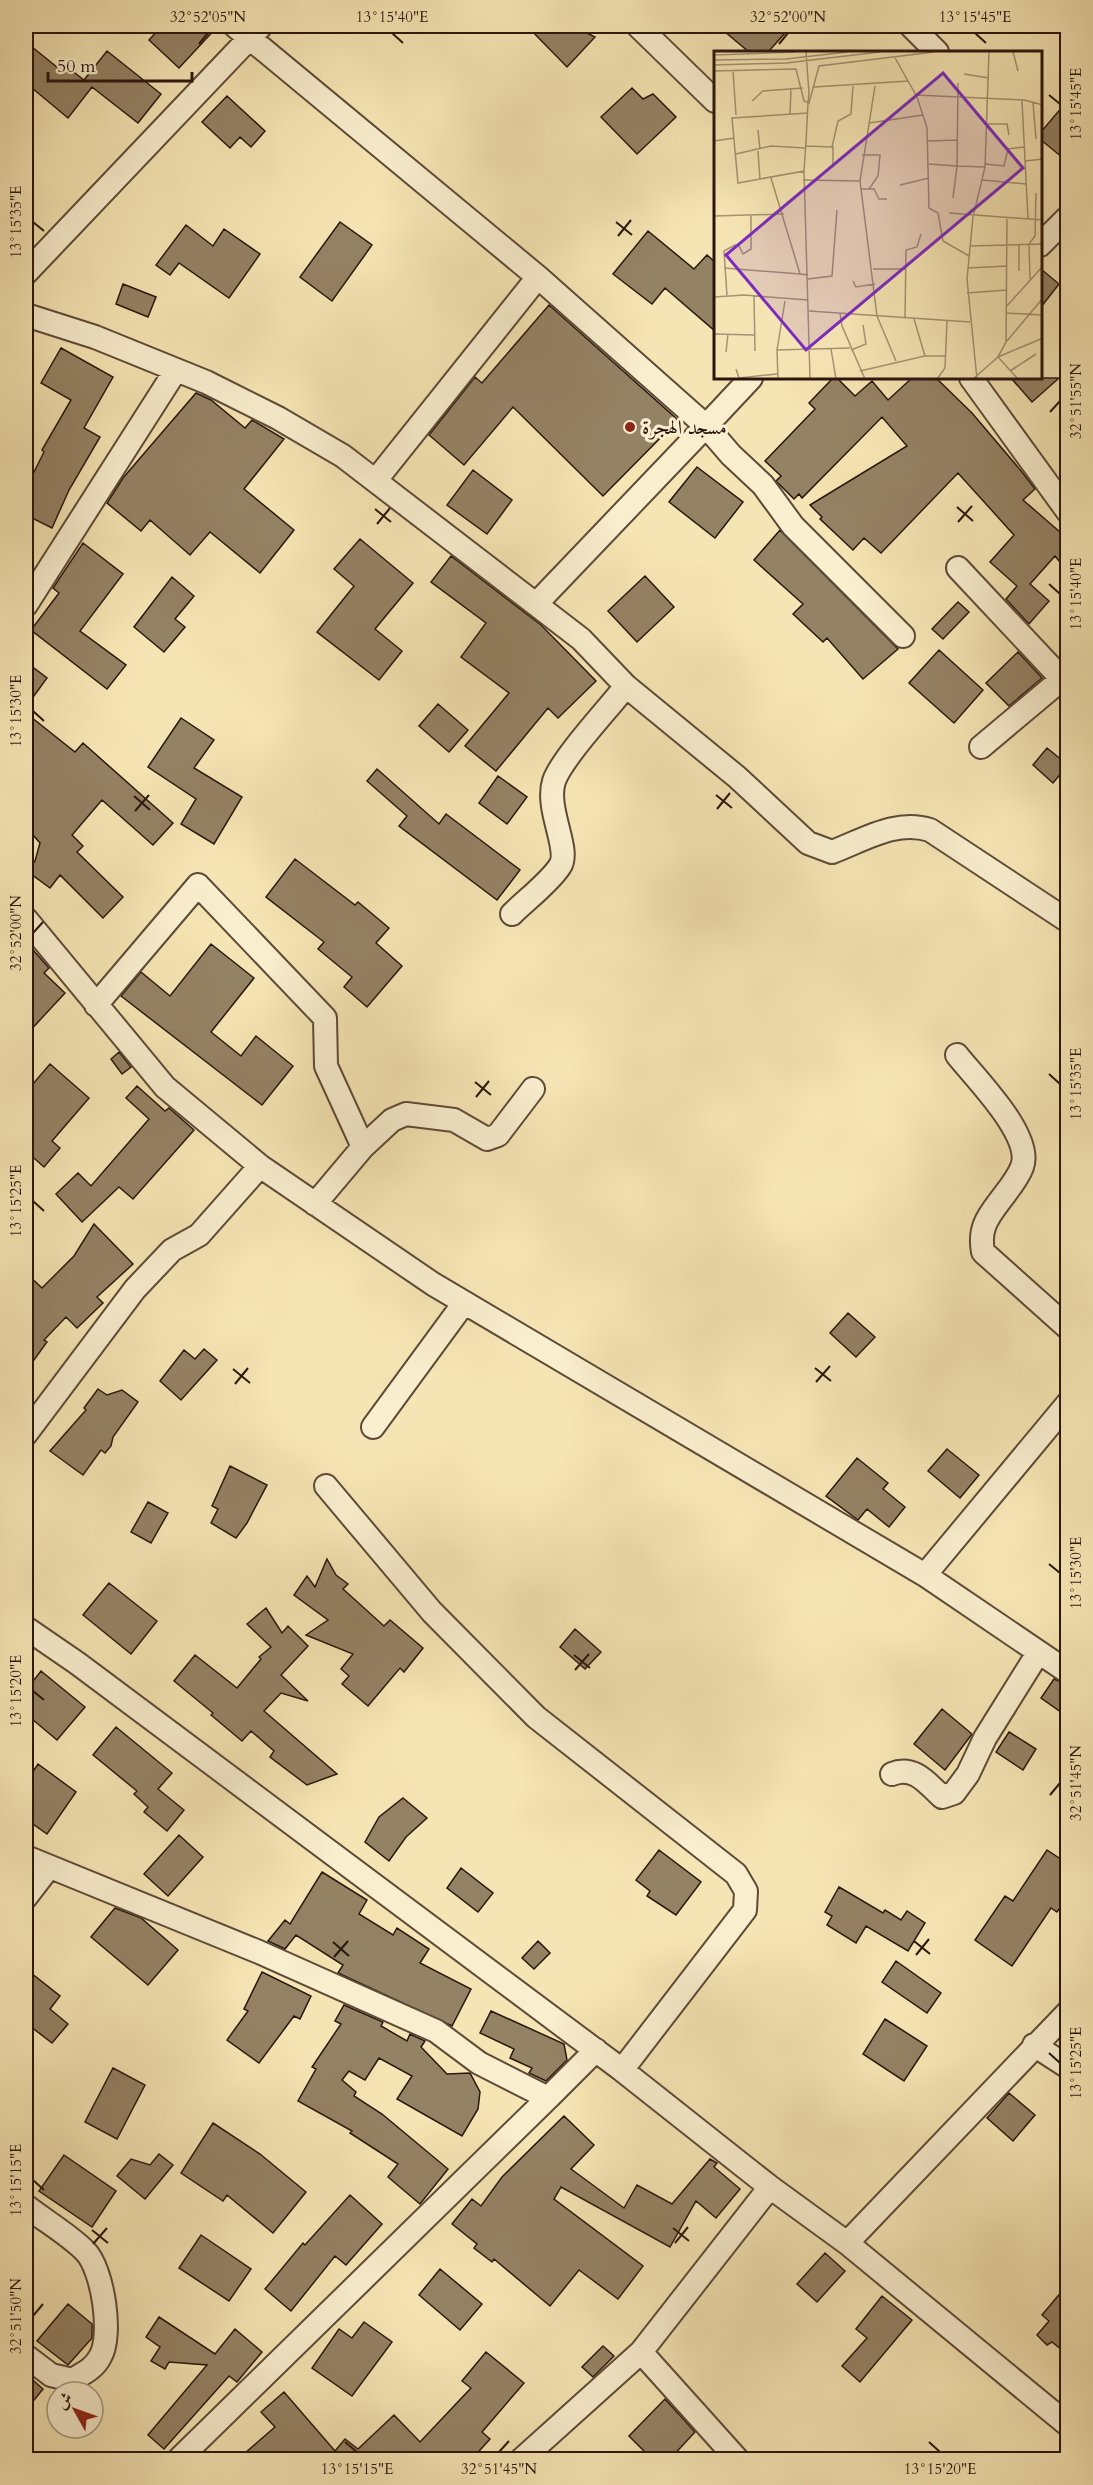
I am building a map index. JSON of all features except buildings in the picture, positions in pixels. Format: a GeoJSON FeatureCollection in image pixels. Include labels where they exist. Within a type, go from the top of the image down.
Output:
{"type":"FeatureCollection","features":[{"type":"Feature","properties":{"kind":"street"},"geometry":{"type":"LineString","coordinates":[[638,26],[714,100]]}},
{"type":"Feature","properties":{"kind":"street"},"geometry":{"type":"LineString","coordinates":[[911,26],[936,51]]}},
{"type":"Feature","properties":{"kind":"street"},"geometry":{"type":"LineString","coordinates":[[26,273],[249,30],[538,277],[706,426],[763,485],[793,526],[903,636]]}},
{"type":"Feature","properties":{"kind":"street"},"geometry":{"type":"LineString","coordinates":[[1042,244],[1068,217]]}},
{"type":"Feature","properties":{"kind":"street"},"geometry":{"type":"LineString","coordinates":[[376,480],[538,277]]}},
{"type":"Feature","properties":{"kind":"street"},"geometry":{"type":"LineString","coordinates":[[26,315],[95,337],[176,370],[278,417],[343,456],[581,639],[626,686],[736,777],[808,843],[832,852],[890,829],[916,825],[930,830],[1068,921]]}},
{"type":"Feature","properties":{"kind":"street"},"geometry":{"type":"LineString","coordinates":[[26,605],[176,370]]}},
{"type":"Feature","properties":{"kind":"street"},"geometry":{"type":"LineString","coordinates":[[537,603],[749,380]]}},
{"type":"Feature","properties":{"kind":"street"},"geometry":{"type":"LineString","coordinates":[[972,380],[1068,512]]}},
{"type":"Feature","properties":{"kind":"street"},"geometry":{"type":"LineString","coordinates":[[957,568],[1065,676],[981,747]]}},
{"type":"Feature","properties":{"kind":"street"},"geometry":{"type":"LineString","coordinates":[[512,914],[561,865],[565,852],[554,818],[554,781],[573,752],[626,686]]}},
{"type":"Feature","properties":{"kind":"street"},"geometry":{"type":"LineString","coordinates":[[96,1005],[198,885],[325,1018],[326,1066],[363,1147]]}},
{"type":"Feature","properties":{"kind":"street"},"geometry":{"type":"LineString","coordinates":[[26,919],[165,1087],[260,1166],[464,1303],[925,1575],[1068,1672]]}},
{"type":"Feature","properties":{"kind":"street"},"geometry":{"type":"LineString","coordinates":[[957,1055],[1008,1117],[1023,1155],[1023,1166],[984,1223],[980,1235],[983,1252],[1068,1328]]}},
{"type":"Feature","properties":{"kind":"street"},"geometry":{"type":"LineString","coordinates":[[315,1204],[363,1147],[392,1120],[406,1114],[454,1120],[487,1139],[492,1138],[498,1135],[533,1089]]}},
{"type":"Feature","properties":{"kind":"street"},"geometry":{"type":"LineString","coordinates":[[26,1434],[135,1289],[172,1250],[199,1235],[260,1166]]}},
{"type":"Feature","properties":{"kind":"street"},"geometry":{"type":"LineString","coordinates":[[373,1427],[464,1303]]}},
{"type":"Feature","properties":{"kind":"street"},"geometry":{"type":"LineString","coordinates":[[925,1575],[1068,1402]]}},
{"type":"Feature","properties":{"kind":"street"},"geometry":{"type":"LineString","coordinates":[[326,1486],[432,1612],[536,1717],[736,1874],[747,1891],[745,1910],[622,2070]]}},
{"type":"Feature","properties":{"kind":"street"},"geometry":{"type":"LineString","coordinates":[[26,1628],[77,1663],[596,2050],[770,2187],[847,2243],[1068,2425]]}},
{"type":"Feature","properties":{"kind":"street"},"geometry":{"type":"LineString","coordinates":[[892,1773],[901,1770],[913,1771],[942,1797],[954,1793],[968,1774],[985,1738],[1038,1653]]}},
{"type":"Feature","properties":{"kind":"street"},"geometry":{"type":"LineString","coordinates":[[26,1857],[259,1952],[436,2031],[479,2063],[548,2098]]}},
{"type":"Feature","properties":{"kind":"street"},"geometry":{"type":"LineString","coordinates":[[26,1897],[49,1866]]}},
{"type":"Feature","properties":{"kind":"street"},"geometry":{"type":"LineString","coordinates":[[847,2243],[1068,2012]]}},
{"type":"Feature","properties":{"kind":"street"},"geometry":{"type":"LineString","coordinates":[[1034,2045],[1068,2067]]}},
{"type":"Feature","properties":{"kind":"street"},"geometry":{"type":"LineString","coordinates":[[178,2460],[596,2050]]}},
{"type":"Feature","properties":{"kind":"street"},"geometry":{"type":"LineString","coordinates":[[520,2460],[641,2352],[770,2187]]}},
{"type":"Feature","properties":{"kind":"street"},"geometry":{"type":"LineString","coordinates":[[26,2206],[86,2252],[100,2283],[106,2341],[101,2357],[91,2369],[72,2380],[51,2375],[26,2356]]}},
{"type":"Feature","properties":{"kind":"street"},"geometry":{"type":"LineString","coordinates":[[641,2352],[738,2460]]}},
{"type":"Feature","properties":{"kind":"place","name":"مسجد الهجرة"},"geometry":{"type":"Point","coordinates":[630,427]}}]}
